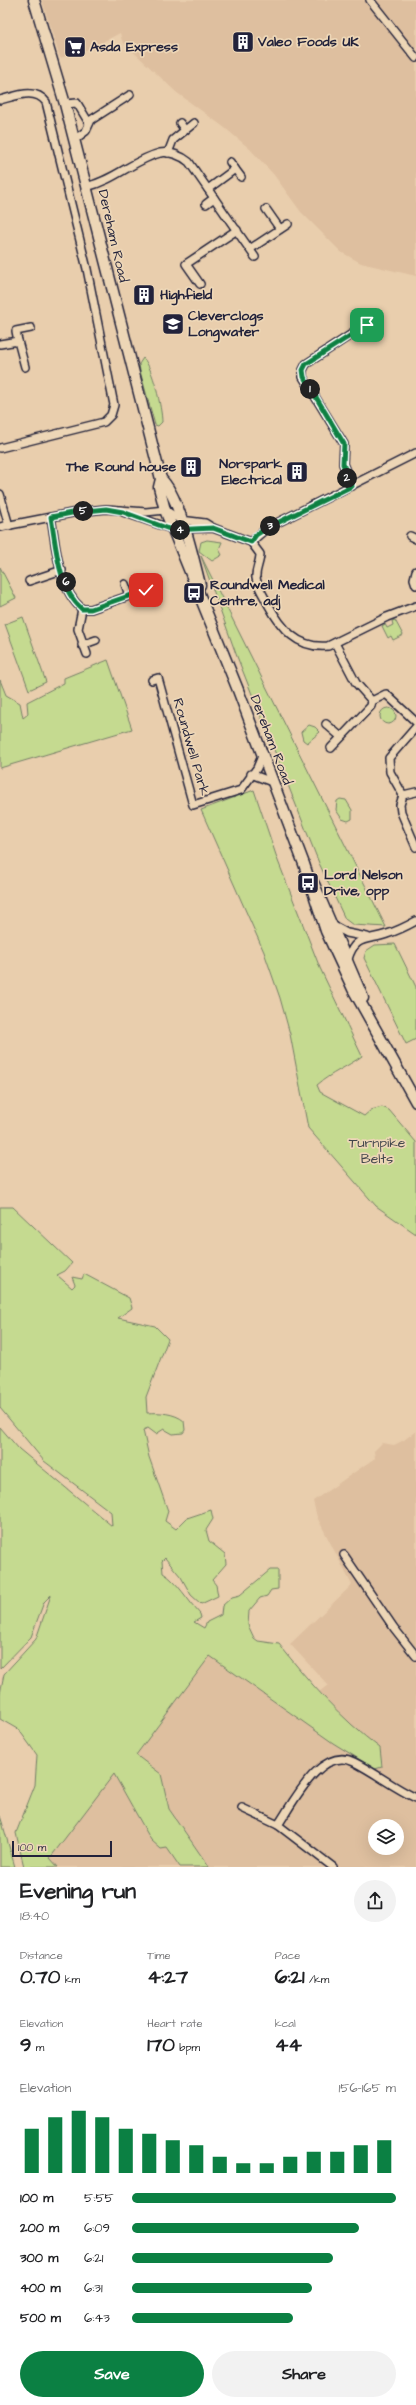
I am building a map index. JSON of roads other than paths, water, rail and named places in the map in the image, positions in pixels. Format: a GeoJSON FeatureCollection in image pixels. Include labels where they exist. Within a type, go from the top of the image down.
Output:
{"type":"FeatureCollection","features":[{"type":"Feature","properties":{"kind":"highway","name":"Dereham Road"},"geometry":{"type":"LineString","coordinates":[[34,0],[65,104],[116,309],[134,370],[161,480],[160,495],[165,510],[304,864],[326,931],[353,989],[372,1020],[416,1102]]}},
{"type":"Feature","properties":{"kind":"highway","name":"Dereham Road"},"geometry":{"type":"LineString","coordinates":[[161,480],[167,485],[181,520],[211,626]]}},
{"type":"Feature","properties":{"kind":"highway"},"geometry":{"type":"LineString","coordinates":[[172,530],[181,520]]}},
{"type":"Feature","properties":{"kind":"highway","name":"Dereham Road"},"geometry":{"type":"LineString","coordinates":[[304,864],[334,926],[372,1020]]}},
{"type":"Feature","properties":{"kind":"street"},"geometry":{"type":"LineString","coordinates":[[370,0],[416,58]]}},
{"type":"Feature","properties":{"kind":"street"},"geometry":{"type":"LineString","coordinates":[[0,100],[37,94],[46,102],[87,269],[114,396],[111,414],[104,422],[0,448]]}},
{"type":"Feature","properties":{"kind":"street"},"geometry":{"type":"LineString","coordinates":[[74,140],[86,131],[88,123],[130,94]]}},
{"type":"Feature","properties":{"kind":"street"},"geometry":{"type":"LineString","coordinates":[[65,104],[77,103],[88,123]]}},
{"type":"Feature","properties":{"kind":"street"},"geometry":{"type":"LineString","coordinates":[[180,123],[185,130]]}},
{"type":"Feature","properties":{"kind":"street"},"geometry":{"type":"LineString","coordinates":[[168,153],[173,140],[194,124]]}},
{"type":"Feature","properties":{"kind":"street"},"geometry":{"type":"LineString","coordinates":[[86,187],[114,178],[151,156],[162,152],[182,156],[189,162],[255,257]]}},
{"type":"Feature","properties":{"kind":"street"},"geometry":{"type":"LineString","coordinates":[[230,162],[241,177]]}},
{"type":"Feature","properties":{"kind":"street"},"geometry":{"type":"LineString","coordinates":[[208,189],[235,169]]}},
{"type":"Feature","properties":{"kind":"street"},"geometry":{"type":"LineString","coordinates":[[206,204],[214,198]]}},
{"type":"Feature","properties":{"kind":"street"},"geometry":{"type":"LineString","coordinates":[[266,209],[280,229]]}},
{"type":"Feature","properties":{"kind":"street"},"geometry":{"type":"LineString","coordinates":[[250,249],[288,224]]}},
{"type":"Feature","properties":{"kind":"street"},"geometry":{"type":"LineString","coordinates":[[200,284],[184,261],[237,230]]}},
{"type":"Feature","properties":{"kind":"street"},"geometry":{"type":"LineString","coordinates":[[352,486],[343,464],[344,444],[304,377],[303,370],[306,364],[375,319]]}},
{"type":"Feature","properties":{"kind":"street"},"geometry":{"type":"LineString","coordinates":[[367,325],[373,333]]}},
{"type":"Feature","properties":{"kind":"street"},"geometry":{"type":"LineString","coordinates":[[25,367],[16,331],[31,328]]}},
{"type":"Feature","properties":{"kind":"street"},"geometry":{"type":"LineString","coordinates":[[0,344],[18,341]]}},
{"type":"Feature","properties":{"kind":"street"},"geometry":{"type":"LineString","coordinates":[[251,542],[256,535],[267,528],[416,453]]}},
{"type":"Feature","properties":{"kind":"street"},"geometry":{"type":"LineString","coordinates":[[0,494],[9,526]]}},
{"type":"Feature","properties":{"kind":"street"},"geometry":{"type":"LineString","coordinates":[[0,527],[82,511],[106,509],[123,512],[151,512],[165,510],[181,520],[205,523],[213,528],[251,542],[260,554],[256,570],[258,585],[280,625],[286,632],[318,647],[335,643],[386,617],[416,606]]}},
{"type":"Feature","properties":{"kind":"street"},"geometry":{"type":"LineString","coordinates":[[123,512],[172,530],[184,531],[213,528]]}},
{"type":"Feature","properties":{"kind":"street"},"geometry":{"type":"LineString","coordinates":[[51,517],[62,570],[70,594],[82,609],[78,629],[82,645],[87,654]]}},
{"type":"Feature","properties":{"kind":"street"},"geometry":{"type":"LineString","coordinates":[[29,581],[62,570]]}},
{"type":"Feature","properties":{"kind":"street"},"geometry":{"type":"LineString","coordinates":[[416,571],[414,579],[416,585]]}},
{"type":"Feature","properties":{"kind":"street"},"geometry":{"type":"LineString","coordinates":[[125,584],[129,595]]}},
{"type":"Feature","properties":{"kind":"street"},"geometry":{"type":"LineString","coordinates":[[82,609],[91,609],[146,590]]}},
{"type":"Feature","properties":{"kind":"street"},"geometry":{"type":"LineString","coordinates":[[82,645],[96,640]]}},
{"type":"Feature","properties":{"kind":"street"},"geometry":{"type":"LineString","coordinates":[[335,643],[356,683],[372,701]]}},
{"type":"Feature","properties":{"kind":"street","name":"Roundwell Park"},"geometry":{"type":"LineString","coordinates":[[165,676],[155,679],[193,805],[238,792],[251,774],[258,768],[262,756]]}},
{"type":"Feature","properties":{"kind":"street"},"geometry":{"type":"LineString","coordinates":[[331,748],[371,706],[372,701],[386,694],[416,722]]}},
{"type":"Feature","properties":{"kind":"street"},"geometry":{"type":"LineString","coordinates":[[326,724],[341,737]]}},
{"type":"Feature","properties":{"kind":"street"},"geometry":{"type":"LineString","coordinates":[[416,727],[389,758],[390,772],[403,795],[400,805],[416,847]]}},
{"type":"Feature","properties":{"kind":"street"},"geometry":{"type":"LineString","coordinates":[[251,774],[272,782]]}},
{"type":"Feature","properties":{"kind":"street"},"geometry":{"type":"LineString","coordinates":[[403,795],[416,792]]}},
{"type":"Feature","properties":{"kind":"street"},"geometry":{"type":"LineString","coordinates":[[334,926],[348,933],[370,937],[385,935],[416,922]]}},
{"type":"Feature","properties":{"kind":"street"},"geometry":{"type":"LineString","coordinates":[[348,959],[354,945],[370,937]]}},
{"type":"Feature","properties":{"kind":"street"},"geometry":{"type":"LineString","coordinates":[[344,1555],[389,1622],[416,1656]]}},
{"type":"Feature","properties":{"kind":"street"},"geometry":{"type":"LineString","coordinates":[[278,1825],[310,1778],[324,1764],[333,1759],[342,1758],[354,1761],[416,1798]]}},
{"type":"Feature","properties":{"kind":"street"},"geometry":{"type":"LineString","coordinates":[[242,1808],[278,1825],[333,1867]]}},
{"type":"Feature","properties":{"kind":"place","name":"Valeo Foods UK"},"geometry":{"type":"Point","coordinates":[243,42]}},
{"type":"Feature","properties":{"kind":"place","name":"Asda Express"},"geometry":{"type":"Point","coordinates":[75,47]}},
{"type":"Feature","properties":{"kind":"place","name":"Highfield"},"geometry":{"type":"Point","coordinates":[144,295]}},
{"type":"Feature","properties":{"kind":"place","name":"Cleverclogs Longwater"},"geometry":{"type":"Point","coordinates":[173,324]}},
{"type":"Feature","properties":{"kind":"place","name":"The Round house"},"geometry":{"type":"Point","coordinates":[191,467]}},
{"type":"Feature","properties":{"kind":"place","name":"Norspark Electrical"},"geometry":{"type":"Point","coordinates":[297,472]}},
{"type":"Feature","properties":{"kind":"place","name":"Roundwell Medical Centre, adj"},"geometry":{"type":"Point","coordinates":[194,593]}},
{"type":"Feature","properties":{"kind":"place","name":"Lord Nelson Drive, opp"},"geometry":{"type":"Point","coordinates":[308,883]}},
{"type":"Feature","properties":{"kind":"park label","name":"Turnpike Belts"},"geometry":{"type":"Point","coordinates":[377,1152]}}]}
